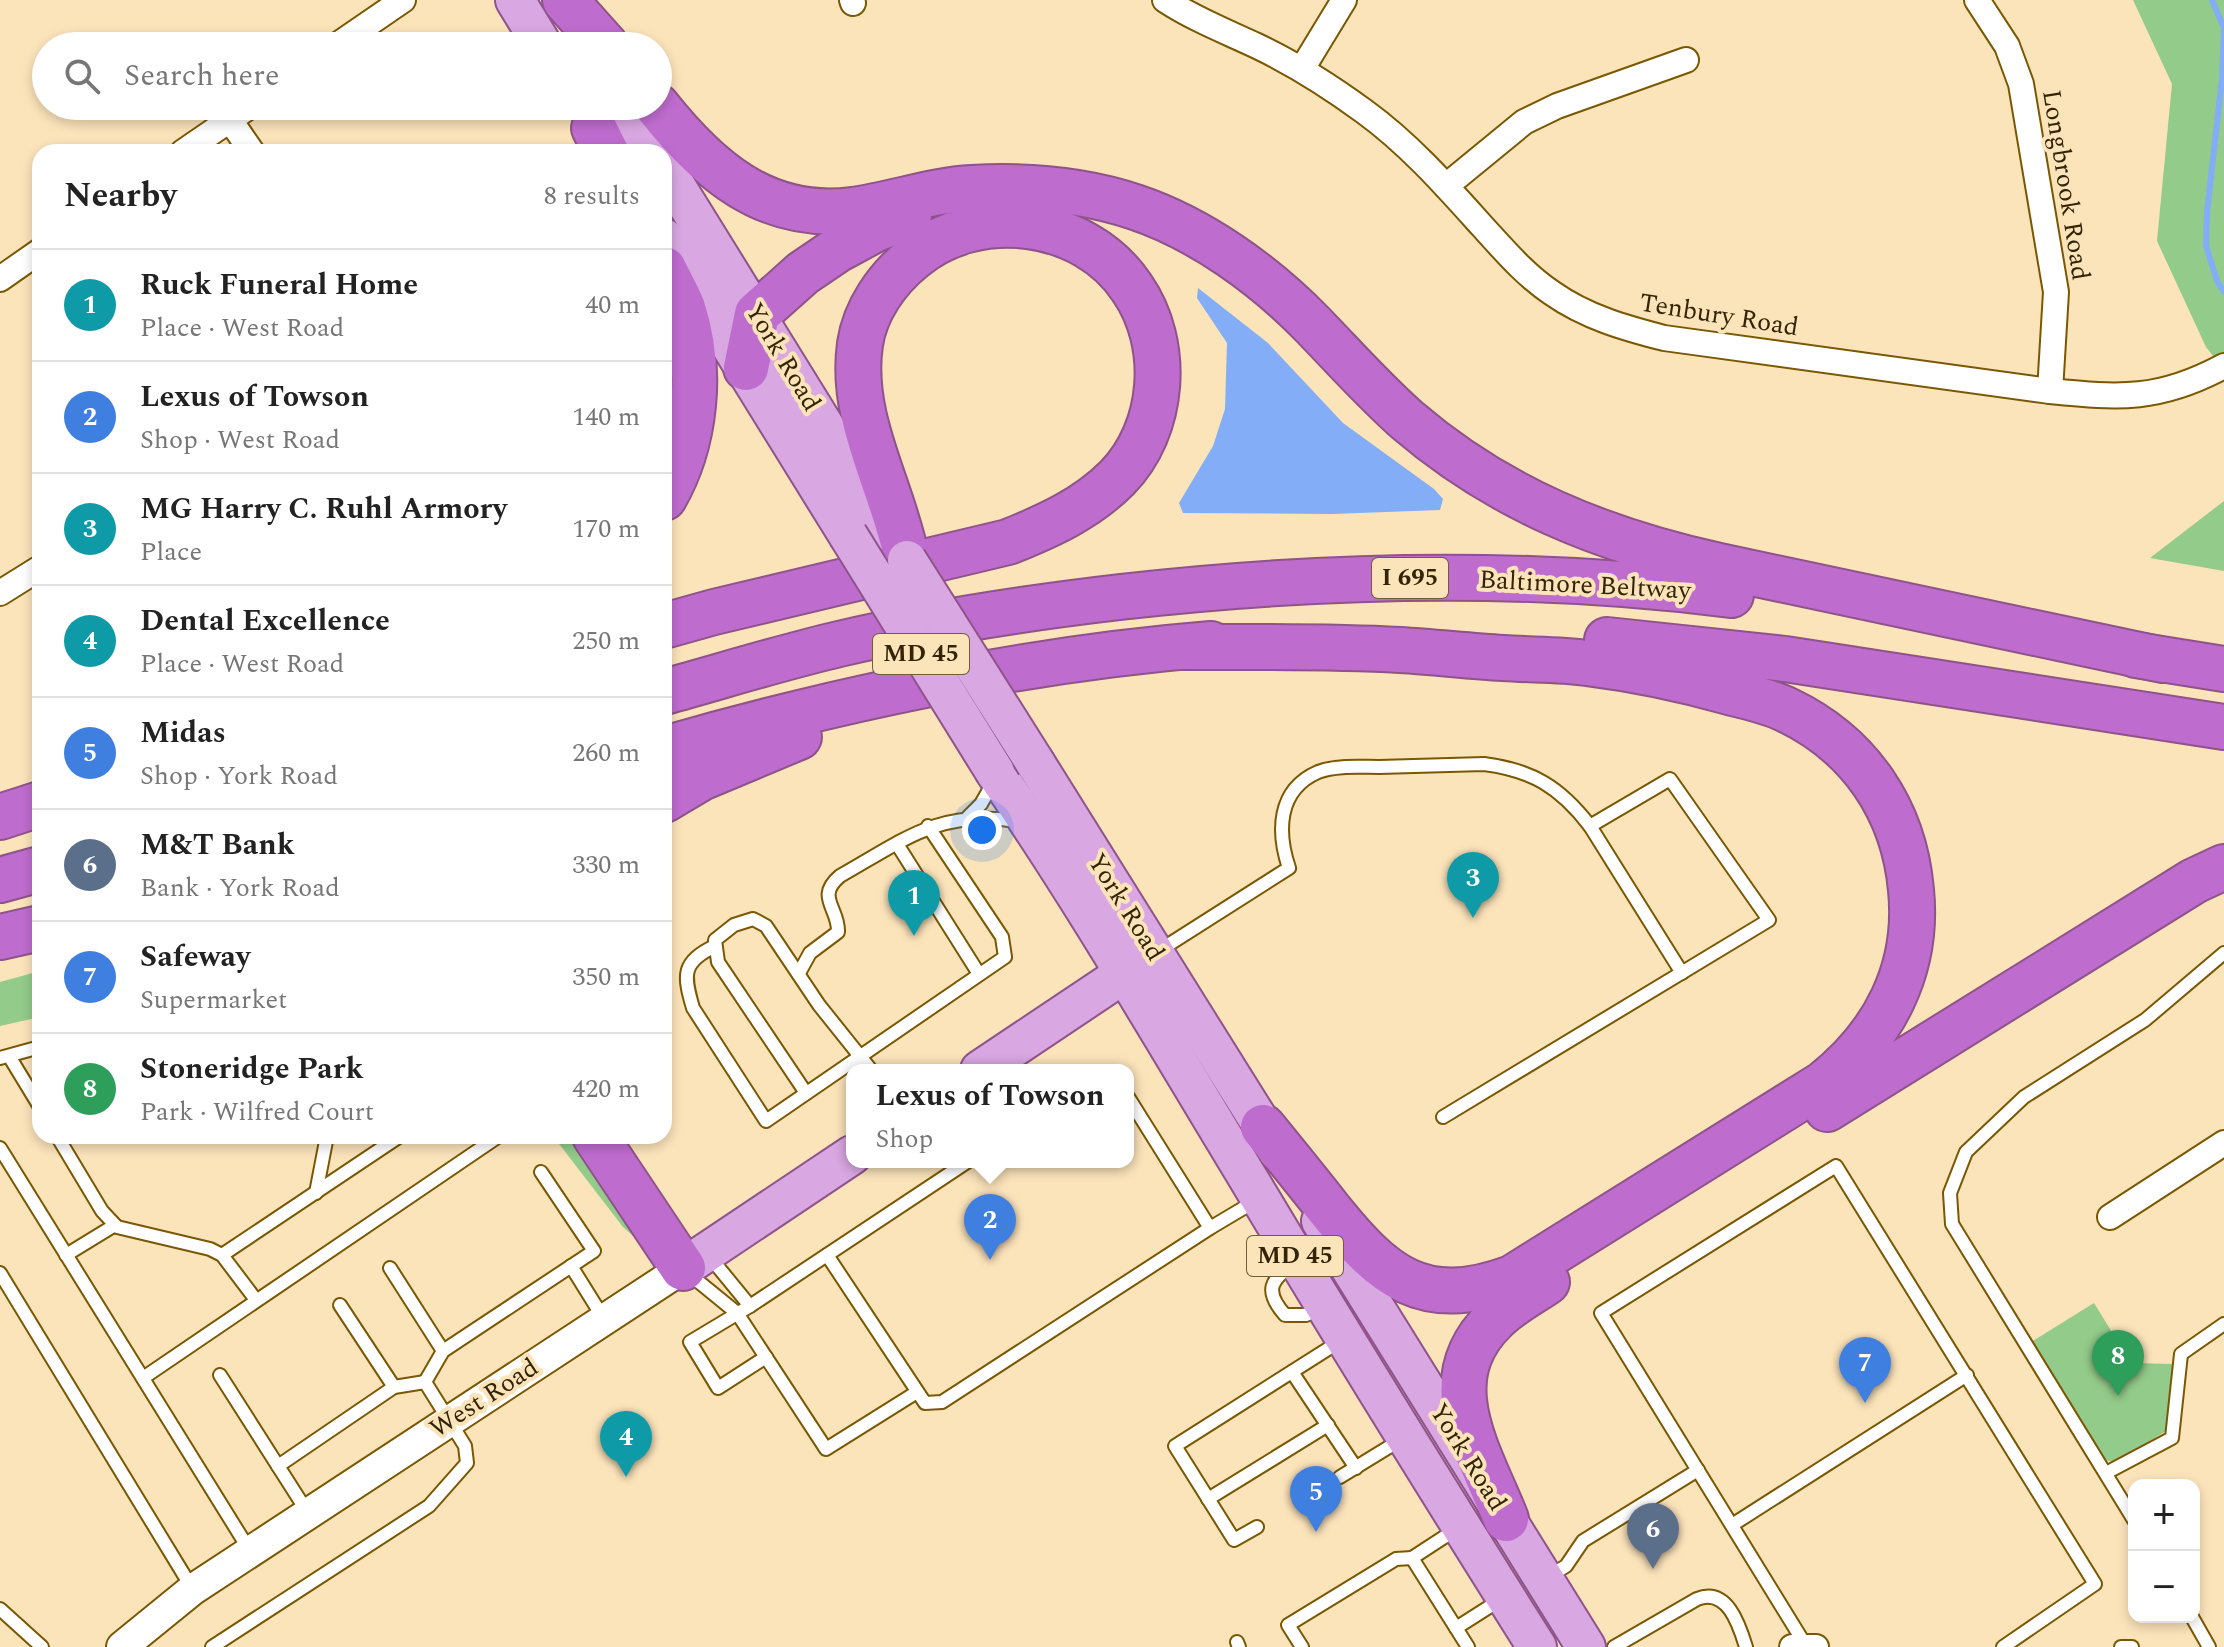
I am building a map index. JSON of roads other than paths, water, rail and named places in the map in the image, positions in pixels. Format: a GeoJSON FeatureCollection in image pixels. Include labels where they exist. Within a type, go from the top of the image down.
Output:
{"type":"FeatureCollection","features":[{"type":"Feature","properties":{"kind":"highway"},"geometry":{"type":"LineString","coordinates":[[562,0],[593,32]]}},
{"type":"Feature","properties":{"kind":"highway"},"geometry":{"type":"LineString","coordinates":[[669,120],[694,149],[732,183],[760,196],[822,211],[850,210],[970,188],[1040,189],[1098,197],[1136,207],[1182,227],[1226,253],[1311,323],[1351,367],[1406,419],[1451,455],[1537,507],[1597,532],[1703,563],[2163,660]]}},
{"type":"Feature","properties":{"kind":"highway"},"geometry":{"type":"LineString","coordinates":[[746,368],[757,314],[803,273],[837,250],[876,229],[921,212],[972,197],[1040,189]]}},
{"type":"Feature","properties":{"kind":"highway"},"geometry":{"type":"LineString","coordinates":[[672,624],[1008,542],[1047,526],[1085,505],[1117,477],[1138,451],[1151,421],[1157,393],[1155,340],[1132,287],[1112,265],[1084,244],[1037,227],[1009,224],[974,227],[951,234],[923,249],[885,286],[869,314],[860,341],[858,373],[862,411],[898,539]]}},
{"type":"Feature","properties":{"kind":"highway"},"geometry":{"type":"LineString","coordinates":[[672,285],[683,307],[694,376],[687,445],[672,484]]}},
{"type":"Feature","properties":{"kind":"highway","name":"Baltimore Beltway"},"geometry":{"type":"LineString","coordinates":[[672,690],[840,644],[1012,610],[1275,582],[1398,578],[1564,581],[1676,588],[1904,618],[2224,669]]}},
{"type":"Feature","properties":{"kind":"highway","name":"Baltimore Beltway"},"geometry":{"type":"LineString","coordinates":[[672,747],[770,721],[1023,665],[1183,647],[1400,634],[1498,634],[1683,647],[1785,659],[2224,727]]}},
{"type":"Feature","properties":{"kind":"highway"},"geometry":{"type":"LineString","coordinates":[[1183,647],[1400,650],[1584,662],[1693,682],[1747,697],[1785,709],[1821,730],[1844,749],[1883,797],[1898,824],[1909,860],[1912,908],[1905,970],[1890,1006],[1850,1062],[1823,1084],[1512,1278],[1488,1287],[1465,1291],[1444,1290],[1401,1278],[1382,1267],[1361,1248],[1263,1127]]}},
{"type":"Feature","properties":{"kind":"highway"},"geometry":{"type":"LineString","coordinates":[[672,795],[701,778],[808,734],[1023,665]]}},
{"type":"Feature","properties":{"kind":"highway"},"geometry":{"type":"LineString","coordinates":[[0,817],[32,807]]}},
{"type":"Feature","properties":{"kind":"highway"},"geometry":{"type":"LineString","coordinates":[[1506,1519],[1467,1422],[1462,1394],[1463,1371],[1470,1352],[1497,1317],[1557,1276],[2194,881],[2224,867]]}},
{"type":"Feature","properties":{"kind":"highway"},"geometry":{"type":"LineString","coordinates":[[0,880],[32,871]]}},
{"type":"Feature","properties":{"kind":"highway"},"geometry":{"type":"LineString","coordinates":[[0,937],[32,930]]}},
{"type":"Feature","properties":{"kind":"highway"},"geometry":{"type":"LineString","coordinates":[[0,956],[32,950]]}},
{"type":"Feature","properties":{"kind":"highway"},"geometry":{"type":"LineString","coordinates":[[601,1144],[694,1260]]}},
{"type":"Feature","properties":{"kind":"highway"},"geometry":{"type":"LineString","coordinates":[[635,1144],[694,1260]]}},
{"type":"Feature","properties":{"kind":"main road"},"geometry":{"type":"LineString","coordinates":[[515,0],[534,32]]}},
{"type":"Feature","properties":{"kind":"main road"},"geometry":{"type":"LineString","coordinates":[[562,0],[580,32]]}},
{"type":"Feature","properties":{"kind":"main road"},"geometry":{"type":"LineString","coordinates":[[603,129],[636,144]]}},
{"type":"Feature","properties":{"kind":"main road","name":"York Road"},"geometry":{"type":"LineString","coordinates":[[672,180],[1036,764],[1260,1199],[1537,1647]]}},
{"type":"Feature","properties":{"kind":"main road","name":"York Road"},"geometry":{"type":"LineString","coordinates":[[672,251],[995,772],[1030,823],[1263,1127],[1586,1647]]}},
{"type":"Feature","properties":{"kind":"main road"},"geometry":{"type":"LineString","coordinates":[[989,1064],[1140,963]]}},
{"type":"Feature","properties":{"kind":"main road","name":"West Road"},"geometry":{"type":"LineString","coordinates":[[694,1260],[846,1159]]}},
{"type":"Feature","properties":{"kind":"main road"},"geometry":{"type":"LineString","coordinates":[[1260,1199],[1279,1199],[1296,1209],[1350,1293],[1387,1326]]}},
{"type":"Feature","properties":{"kind":"street"},"geometry":{"type":"LineString","coordinates":[[356,32],[403,0]]}},
{"type":"Feature","properties":{"kind":"street","name":"Tenbury Road"},"geometry":{"type":"LineString","coordinates":[[1165,0],[1195,19],[1302,69],[1367,114],[1404,144],[1520,267],[1552,293],[1580,310],[1620,327],[1664,338],[2110,397],[2170,390],[2197,381],[2224,366]]}},
{"type":"Feature","properties":{"kind":"street"},"geometry":{"type":"LineString","coordinates":[[1302,69],[1344,0]]}},
{"type":"Feature","properties":{"kind":"street","name":"Longbrook Road"},"geometry":{"type":"LineString","coordinates":[[1977,0],[2007,46],[2021,84],[2056,292],[2050,391]]}},
{"type":"Feature","properties":{"kind":"street"},"geometry":{"type":"LineString","coordinates":[[1446,186],[1524,122],[1557,106],[1686,60]]}},
{"type":"Feature","properties":{"kind":"street"},"geometry":{"type":"LineString","coordinates":[[195,144],[230,120]]}},
{"type":"Feature","properties":{"kind":"street"},"geometry":{"type":"LineString","coordinates":[[242,120],[250,144]]}},
{"type":"Feature","properties":{"kind":"street"},"geometry":{"type":"LineString","coordinates":[[0,279],[32,257]]}},
{"type":"Feature","properties":{"kind":"street"},"geometry":{"type":"LineString","coordinates":[[0,593],[32,573]]}},
{"type":"Feature","properties":{"kind":"street"},"geometry":{"type":"LineString","coordinates":[[2110,1217],[2224,1143]]}},
{"type":"Feature","properties":{"kind":"street","name":"West Road"},"geometry":{"type":"LineString","coordinates":[[122,1647],[192,1590],[694,1260]]}},
{"type":"Feature","properties":{"kind":"street"},"geometry":{"type":"LineString","coordinates":[[1792,1647],[1816,1647]]}},
{"type":"Feature","properties":{"kind":"lane"},"geometry":{"type":"LineString","coordinates":[[1140,963],[1289,868],[1281,844],[1280,825],[1293,793],[1318,772],[1343,768],[1484,764],[1530,773],[1576,808],[1682,973]]}},
{"type":"Feature","properties":{"kind":"lane"},"geometry":{"type":"LineString","coordinates":[[968,817],[992,785],[995,772]]}},
{"type":"Feature","properties":{"kind":"lane"},"geometry":{"type":"LineString","coordinates":[[1443,1117],[1769,920],[1670,779],[1590,826]]}},
{"type":"Feature","properties":{"kind":"lane"},"geometry":{"type":"LineString","coordinates":[[799,973],[810,953],[838,932],[839,922],[829,903],[831,883],[928,826],[968,817],[1030,823]]}},
{"type":"Feature","properties":{"kind":"lane"},"geometry":{"type":"LineString","coordinates":[[848,1064],[1005,957],[1002,937],[928,826]]}},
{"type":"Feature","properties":{"kind":"lane"},"geometry":{"type":"LineString","coordinates":[[897,844],[979,974]]}},
{"type":"Feature","properties":{"kind":"lane"},"geometry":{"type":"LineString","coordinates":[[806,1093],[718,962],[715,940],[734,925],[753,919],[766,926],[819,1005],[866,1064]]}},
{"type":"Feature","properties":{"kind":"lane"},"geometry":{"type":"LineString","coordinates":[[715,946],[694,956],[689,965],[688,991],[693,1008],[766,1121],[846,1065]]}},
{"type":"Feature","properties":{"kind":"lane"},"geometry":{"type":"LineString","coordinates":[[2128,1510],[1952,1224],[1950,1193],[1966,1152],[2024,1097],[2145,1020],[2224,953]]}},
{"type":"Feature","properties":{"kind":"lane"},"geometry":{"type":"LineString","coordinates":[[32,1049],[4,1057],[32,1096]]}},
{"type":"Feature","properties":{"kind":"lane"},"geometry":{"type":"LineString","coordinates":[[1134,1107],[1210,1228]]}},
{"type":"Feature","properties":{"kind":"lane"},"geometry":{"type":"LineString","coordinates":[[62,1144],[102,1211],[115,1225],[210,1249],[222,1255],[256,1300]]}},
{"type":"Feature","properties":{"kind":"lane"},"geometry":{"type":"LineString","coordinates":[[316,1193],[325,1144]]}},
{"type":"Feature","properties":{"kind":"lane"},"geometry":{"type":"LineString","coordinates":[[378,1151],[379,1144]]}},
{"type":"Feature","properties":{"kind":"lane"},"geometry":{"type":"LineString","coordinates":[[222,1255],[388,1144]]}},
{"type":"Feature","properties":{"kind":"lane"},"geometry":{"type":"LineString","coordinates":[[143,1378],[487,1144]]}},
{"type":"Feature","properties":{"kind":"lane"},"geometry":{"type":"LineString","coordinates":[[0,1148],[250,1551]]}},
{"type":"Feature","properties":{"kind":"lane"},"geometry":{"type":"LineString","coordinates":[[1806,1646],[1601,1313],[1836,1166],[2095,1584],[2003,1647]]}},
{"type":"Feature","properties":{"kind":"lane"},"geometry":{"type":"LineString","coordinates":[[766,1357],[718,1388],[690,1342],[750,1306],[958,1168]]}},
{"type":"Feature","properties":{"kind":"lane"},"geometry":{"type":"LineString","coordinates":[[425,1382],[443,1351],[594,1251],[541,1172]]}},
{"type":"Feature","properties":{"kind":"lane"},"geometry":{"type":"LineString","coordinates":[[827,1255],[925,1403],[942,1402],[1210,1228],[1260,1199]]}},
{"type":"Feature","properties":{"kind":"lane"},"geometry":{"type":"LineString","coordinates":[[66,1255],[115,1225]]}},
{"type":"Feature","properties":{"kind":"lane"},"geometry":{"type":"LineString","coordinates":[[694,1260],[737,1313],[826,1449],[917,1392]]}},
{"type":"Feature","properties":{"kind":"lane"},"geometry":{"type":"LineString","coordinates":[[694,1260],[750,1306]]}},
{"type":"Feature","properties":{"kind":"lane"},"geometry":{"type":"LineString","coordinates":[[571,1266],[604,1319]]}},
{"type":"Feature","properties":{"kind":"lane"},"geometry":{"type":"LineString","coordinates":[[390,1268],[443,1351]]}},
{"type":"Feature","properties":{"kind":"lane"},"geometry":{"type":"LineString","coordinates":[[0,1273],[4,1291],[192,1590]]}},
{"type":"Feature","properties":{"kind":"lane"},"geometry":{"type":"LineString","coordinates":[[340,1305],[394,1387]]}},
{"type":"Feature","properties":{"kind":"lane"},"geometry":{"type":"LineString","coordinates":[[2106,1473],[2172,1438],[2181,1354],[2224,1324]]}},
{"type":"Feature","properties":{"kind":"lane"},"geometry":{"type":"LineString","coordinates":[[1257,1527],[1234,1540],[1175,1446],[1345,1338]]}},
{"type":"Feature","properties":{"kind":"lane"},"geometry":{"type":"LineString","coordinates":[[1292,1372],[1356,1468]]}},
{"type":"Feature","properties":{"kind":"lane"},"geometry":{"type":"LineString","coordinates":[[220,1375],[308,1513]]}},
{"type":"Feature","properties":{"kind":"lane"},"geometry":{"type":"LineString","coordinates":[[1732,1525],[1967,1375]]}},
{"type":"Feature","properties":{"kind":"lane"},"geometry":{"type":"LineString","coordinates":[[278,1466],[394,1387],[425,1382]]}},
{"type":"Feature","properties":{"kind":"lane"},"geometry":{"type":"LineString","coordinates":[[212,1647],[429,1506],[467,1463],[465,1446],[425,1382]]}},
{"type":"Feature","properties":{"kind":"lane"},"geometry":{"type":"LineString","coordinates":[[1208,1499],[1328,1425]]}},
{"type":"Feature","properties":{"kind":"lane"},"geometry":{"type":"LineString","coordinates":[[1340,1477],[1405,1437]]}},
{"type":"Feature","properties":{"kind":"lane"},"geometry":{"type":"LineString","coordinates":[[1544,1579],[1566,1566],[1583,1541],[1698,1470]]}},
{"type":"Feature","properties":{"kind":"lane"},"geometry":{"type":"LineString","coordinates":[[1302,1647],[1288,1625],[1396,1559],[1412,1558],[1460,1526]]}},
{"type":"Feature","properties":{"kind":"lane"},"geometry":{"type":"LineString","coordinates":[[1412,1558],[1468,1647]]}},
{"type":"Feature","properties":{"kind":"lane"},"geometry":{"type":"LineString","coordinates":[[1614,1647],[1697,1599],[1709,1596],[1725,1602],[1741,1629],[1746,1647]]}},
{"type":"Feature","properties":{"kind":"lane"},"geometry":{"type":"LineString","coordinates":[[1456,1628],[1505,1597]]}},
{"type":"Feature","properties":{"kind":"lane"},"geometry":{"type":"LineString","coordinates":[[0,1609],[42,1647]]}},
{"type":"Feature","properties":{"kind":"lane"},"geometry":{"type":"LineString","coordinates":[[2195,1623],[2209,1647]]}},
{"type":"Feature","properties":{"kind":"lane"},"geometry":{"type":"LineString","coordinates":[[2121,1647],[2132,1647]]}},
{"type":"Feature","properties":{"kind":"water"},"geometry":{"type":"Polygon","coordinates":[[[1198,288],[1268,343],[1343,423],[1434,489],[1443,499],[1440,510],[1332,514],[1183,513],[1179,503],[1213,446],[1225,409],[1227,343],[1197,298],[1198,288]]]}},
{"type":"Feature","properties":{"kind":"waterway"},"geometry":{"type":"LineString","coordinates":[[2212,0],[2224,28],[2206,246],[2217,281],[2224,292]]}},
{"type":"Feature","properties":{"kind":"place","name":"MG Harry C. Ruhl Armory"},"geometry":{"type":"Point","coordinates":[1473,918]}},
{"type":"Feature","properties":{"kind":"place","name":"Ruck Funeral Home"},"geometry":{"type":"Point","coordinates":[914,936]}},
{"type":"Feature","properties":{"kind":"place","name":"Lexus of Towson"},"geometry":{"type":"Point","coordinates":[990,1260]}},
{"type":"Feature","properties":{"kind":"place","name":"Stoneridge Park"},"geometry":{"type":"Point","coordinates":[2118,1396]}},
{"type":"Feature","properties":{"kind":"place","name":"Safeway"},"geometry":{"type":"Point","coordinates":[1865,1403]}},
{"type":"Feature","properties":{"kind":"place","name":"Dental Excellence"},"geometry":{"type":"Point","coordinates":[626,1477]}},
{"type":"Feature","properties":{"kind":"place","name":"Midas"},"geometry":{"type":"Point","coordinates":[1316,1532]}},
{"type":"Feature","properties":{"kind":"place","name":"M&T Bank"},"geometry":{"type":"Point","coordinates":[1653,1569]}}]}
